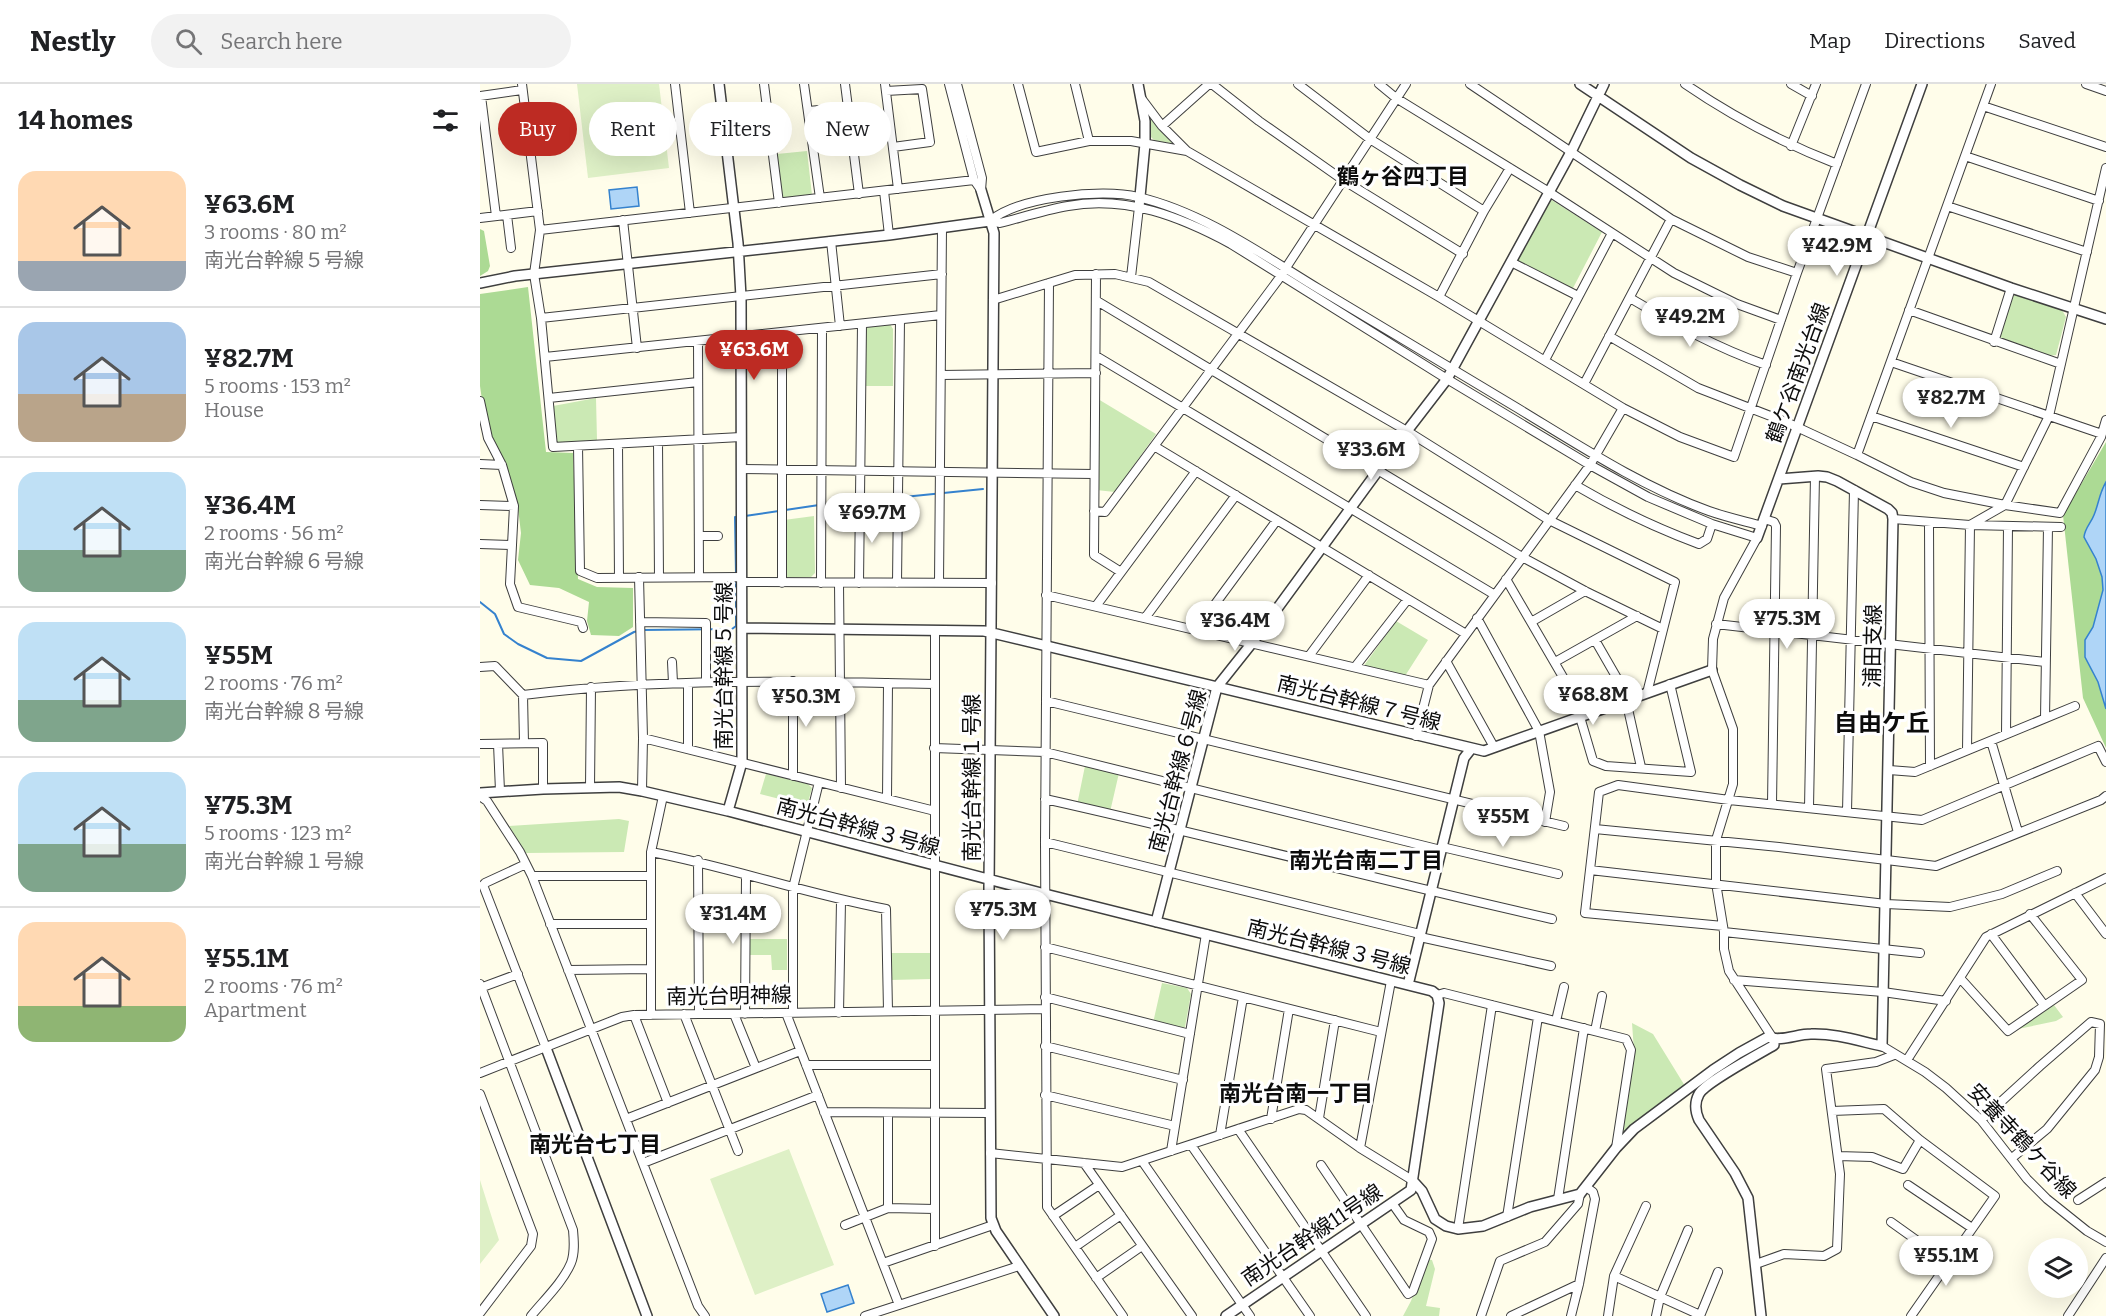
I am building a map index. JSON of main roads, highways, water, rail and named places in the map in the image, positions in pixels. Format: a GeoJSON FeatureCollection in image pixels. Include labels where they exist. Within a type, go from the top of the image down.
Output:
{"type":"FeatureCollection","features":[{"type":"Feature","properties":{"kind":"water"},"geometry":{"type":"Polygon","coordinates":[[[637,187],[639,206],[611,209],[609,190],[637,187]]]}},
{"type":"Feature","properties":{"kind":"water"},"geometry":{"type":"Polygon","coordinates":[[[2106,482],[2106,709],[2098,682],[2085,657],[2085,640],[2093,627],[2103,590],[2102,577],[2096,559],[2084,537],[2106,482]]]}},
{"type":"Feature","properties":{"kind":"water"},"geometry":{"type":"Polygon","coordinates":[[[848,1285],[854,1303],[827,1312],[821,1294],[848,1285]]]}},
{"type":"Feature","properties":{"kind":"waterway"},"geometry":{"type":"LineString","coordinates":[[864,501],[983,489]]}},
{"type":"Feature","properties":{"kind":"waterway"},"geometry":{"type":"LineString","coordinates":[[825,505],[858,501]]}},
{"type":"Feature","properties":{"kind":"waterway"},"geometry":{"type":"LineString","coordinates":[[745,516],[819,505]]}},
{"type":"Feature","properties":{"kind":"waterway"},"geometry":{"type":"LineString","coordinates":[[736,574],[735,517],[739,517]]}},
{"type":"Feature","properties":{"kind":"waterway"},"geometry":{"type":"LineString","coordinates":[[480,602],[495,614],[504,634],[518,644],[547,658],[581,661],[634,632],[642,630],[732,629],[736,626],[736,579]]}},
{"type":"Feature","properties":{"kind":"district","name":"鶴ヶ谷四丁目"},"geometry":{"type":"Point","coordinates":[1403,176]}},
{"type":"Feature","properties":{"kind":"district","name":"自由ケ丘"},"geometry":{"type":"Point","coordinates":[1882,723]}},
{"type":"Feature","properties":{"kind":"district","name":"南光台南二丁目"},"geometry":{"type":"Point","coordinates":[1366,860]}},
{"type":"Feature","properties":{"kind":"district","name":"南光台南一丁目"},"geometry":{"type":"Point","coordinates":[1296,1093]}},
{"type":"Feature","properties":{"kind":"district","name":"南光台七丁目"},"geometry":{"type":"Point","coordinates":[595,1144]}}]}
